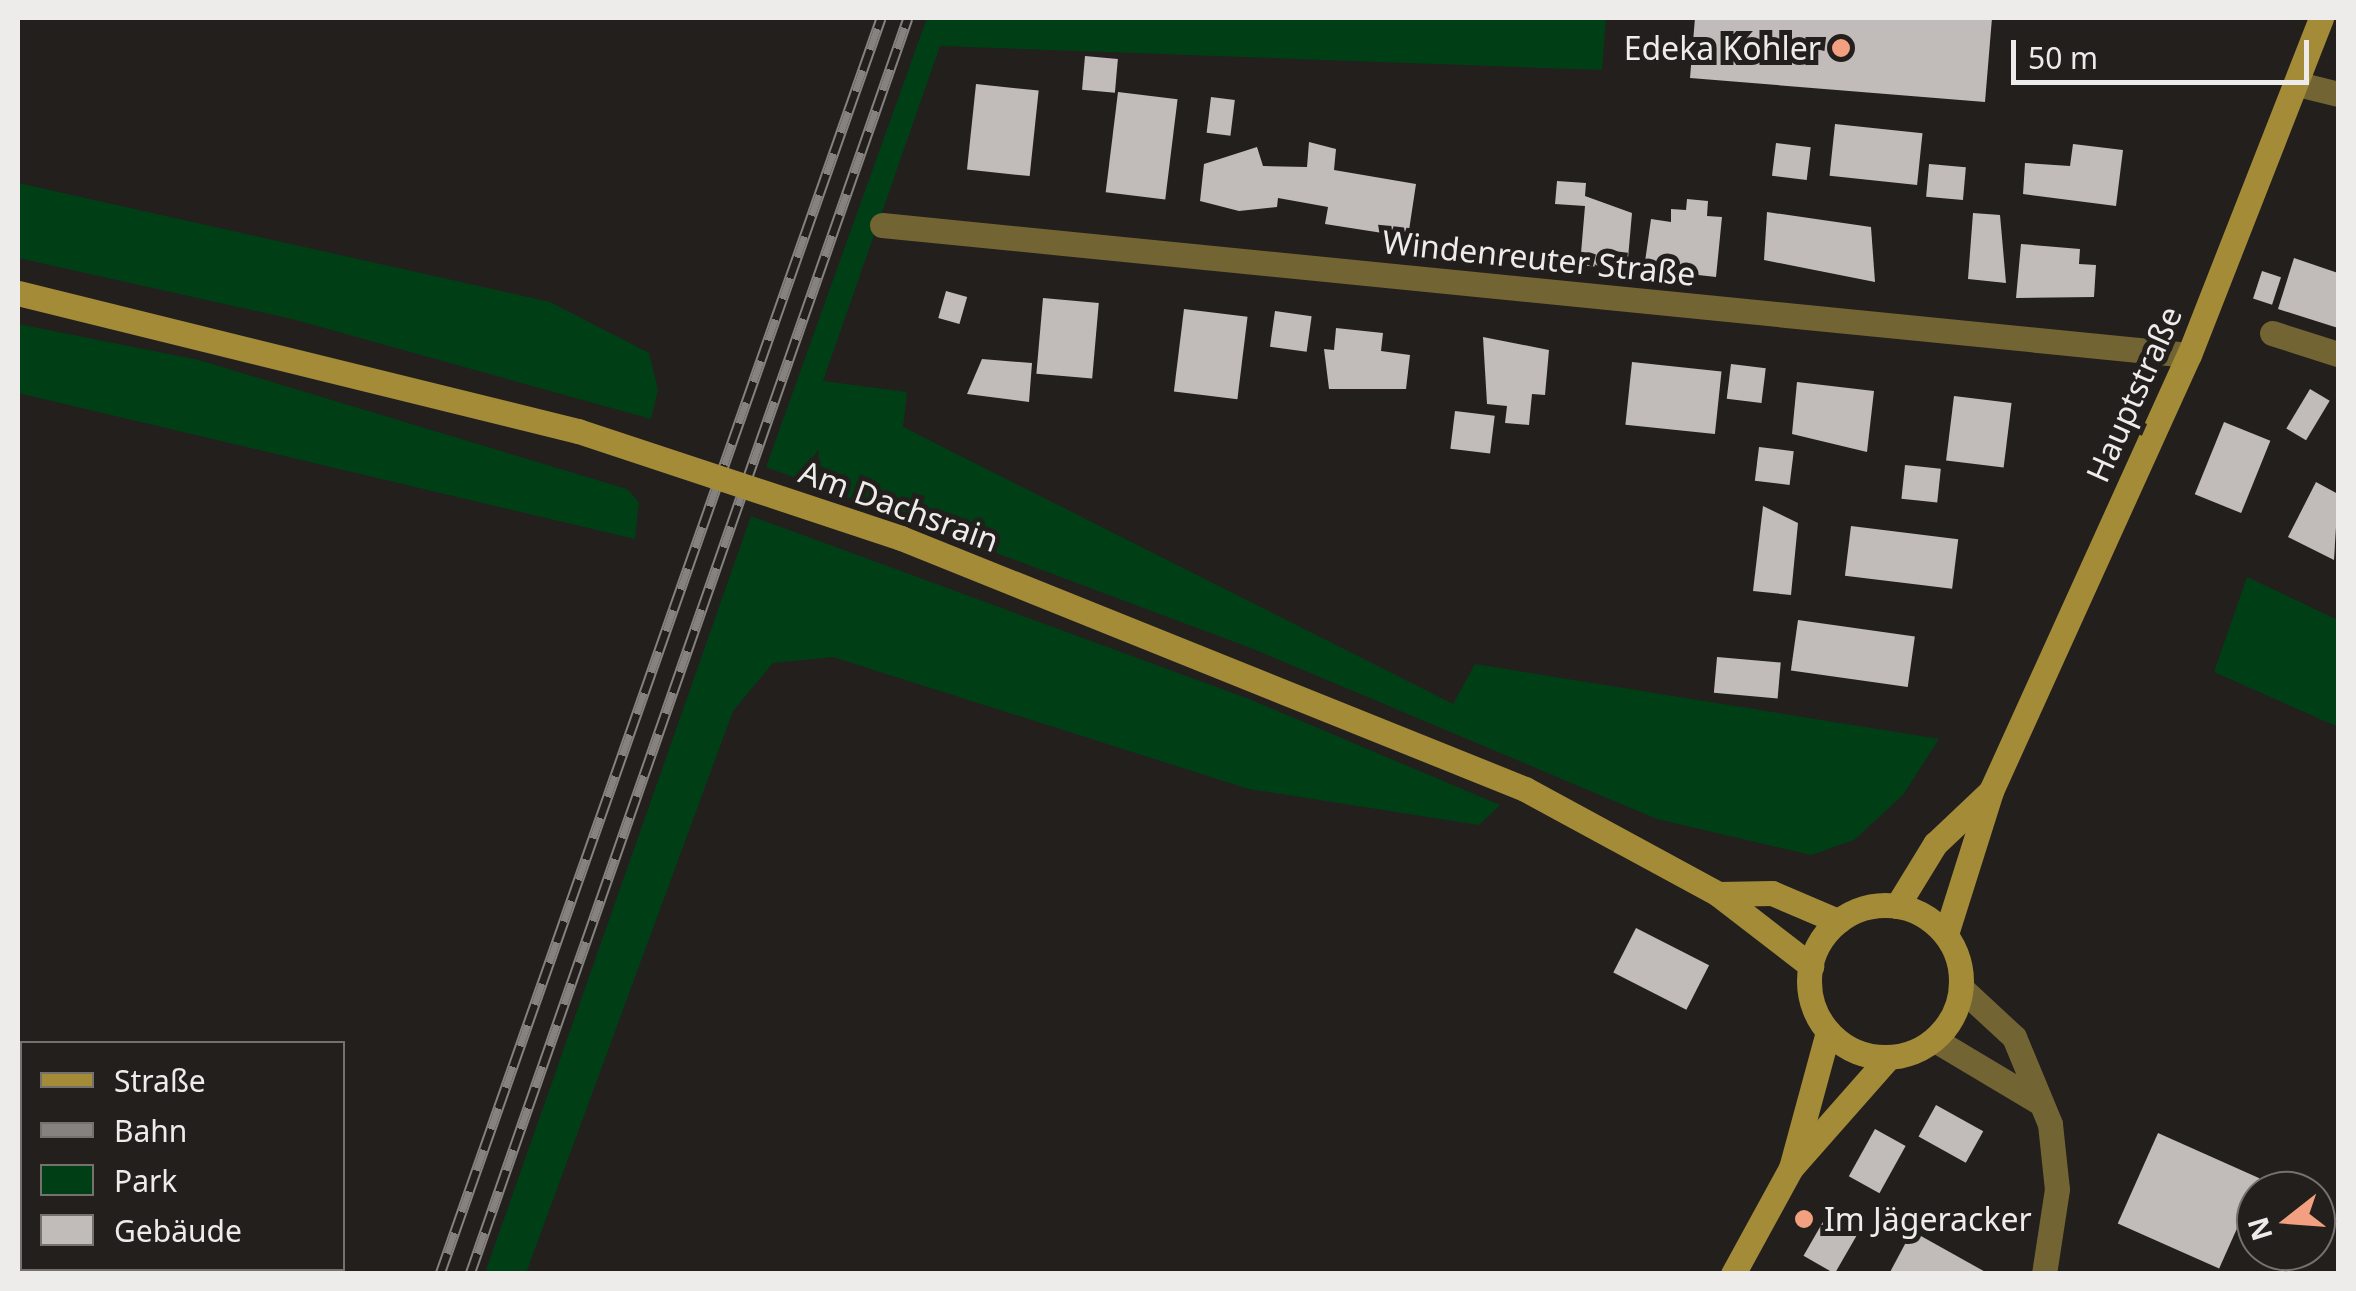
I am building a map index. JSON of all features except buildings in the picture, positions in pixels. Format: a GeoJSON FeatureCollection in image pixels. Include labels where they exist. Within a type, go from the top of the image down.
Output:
{"type":"FeatureCollection","features":[{"type":"Feature","properties":{"kind":"main road","name":"Hauptstraße"},"geometry":{"type":"LineString","coordinates":[[1946,934],[1991,791],[2189,355],[2321,18]]}},
{"type":"Feature","properties":{"kind":"main road","name":"Am Dachsrain"},"geometry":{"type":"LineString","coordinates":[[18,294],[578,431],[901,538],[1525,789],[1718,894],[1811,966]]}},
{"type":"Feature","properties":{"kind":"main road","name":"Hauptstraße"},"geometry":{"type":"LineString","coordinates":[[1897,906],[1934,844],[1991,791]]}},
{"type":"Feature","properties":{"kind":"main road","name":"Am Dachsrain"},"geometry":{"type":"LineString","coordinates":[[1718,894],[1772,893],[1838,921]]}},
{"type":"Feature","properties":{"kind":"main road"},"geometry":{"type":"LineString","coordinates":[[1791,1168],[1888,1058],[1935,1040],[1961,988],[1946,934],[1897,906],[1838,921],[1811,966],[1812,1001],[1828,1032],[1862,1054],[1888,1058]]}},
{"type":"Feature","properties":{"kind":"main road"},"geometry":{"type":"LineString","coordinates":[[1734,1274],[1791,1168],[1828,1032]]}},
{"type":"Feature","properties":{"kind":"street"},"geometry":{"type":"LineString","coordinates":[[2298,84],[2338,94]]}},
{"type":"Feature","properties":{"kind":"street","name":"Windenreuter Straße"},"geometry":{"type":"LineString","coordinates":[[882,225],[2189,355]]}},
{"type":"Feature","properties":{"kind":"street"},"geometry":{"type":"LineString","coordinates":[[2272,333],[2338,354]]}},
{"type":"Feature","properties":{"kind":"street"},"geometry":{"type":"LineString","coordinates":[[1961,988],[2014,1036],[2057,1152],[2044,1274]]}},
{"type":"Feature","properties":{"kind":"street"},"geometry":{"type":"LineString","coordinates":[[1935,1040],[2040,1102]]}},
{"type":"Feature","properties":{"kind":"green space"},"geometry":{"type":"Polygon","coordinates":[[[927,18],[1606,18],[1602,70],[940,46],[823,381],[907,392],[903,427],[1453,704],[1475,664],[1939,739],[1903,795],[1854,840],[1811,855],[1657,819],[1256,650],[766,467],[927,18]]]}},
{"type":"Feature","properties":{"kind":"green space"},"geometry":{"type":"Polygon","coordinates":[[[18,183],[550,302],[649,353],[658,390],[651,419],[292,319],[18,258],[18,183]]]}},
{"type":"Feature","properties":{"kind":"green space"},"geometry":{"type":"Polygon","coordinates":[[[18,324],[199,360],[627,489],[639,502],[635,539],[18,393],[18,324]]]}},
{"type":"Feature","properties":{"kind":"green space"},"geometry":{"type":"Polygon","coordinates":[[[751,516],[1249,699],[1500,805],[1479,825],[1249,789],[833,657],[773,663],[733,711],[526,1273],[485,1273],[751,516]]]}},
{"type":"Feature","properties":{"kind":"green space"},"geometry":{"type":"Polygon","coordinates":[[[2247,577],[2338,620],[2338,727],[2214,672],[2247,577]]]}},
{"type":"Feature","properties":{"kind":"railway"},"geometry":{"type":"LineString","coordinates":[[440,1274],[881,18]]}},
{"type":"Feature","properties":{"kind":"railway"},"geometry":{"type":"LineString","coordinates":[[470,1274],[908,18]]}},
{"type":"Feature","properties":{"kind":"place","name":"Edeka Kohler"},"geometry":{"type":"Point","coordinates":[1841,48]}},
{"type":"Feature","properties":{"kind":"place","name":"Im Jägeracker"},"geometry":{"type":"Point","coordinates":[1804,1219]}}]}
